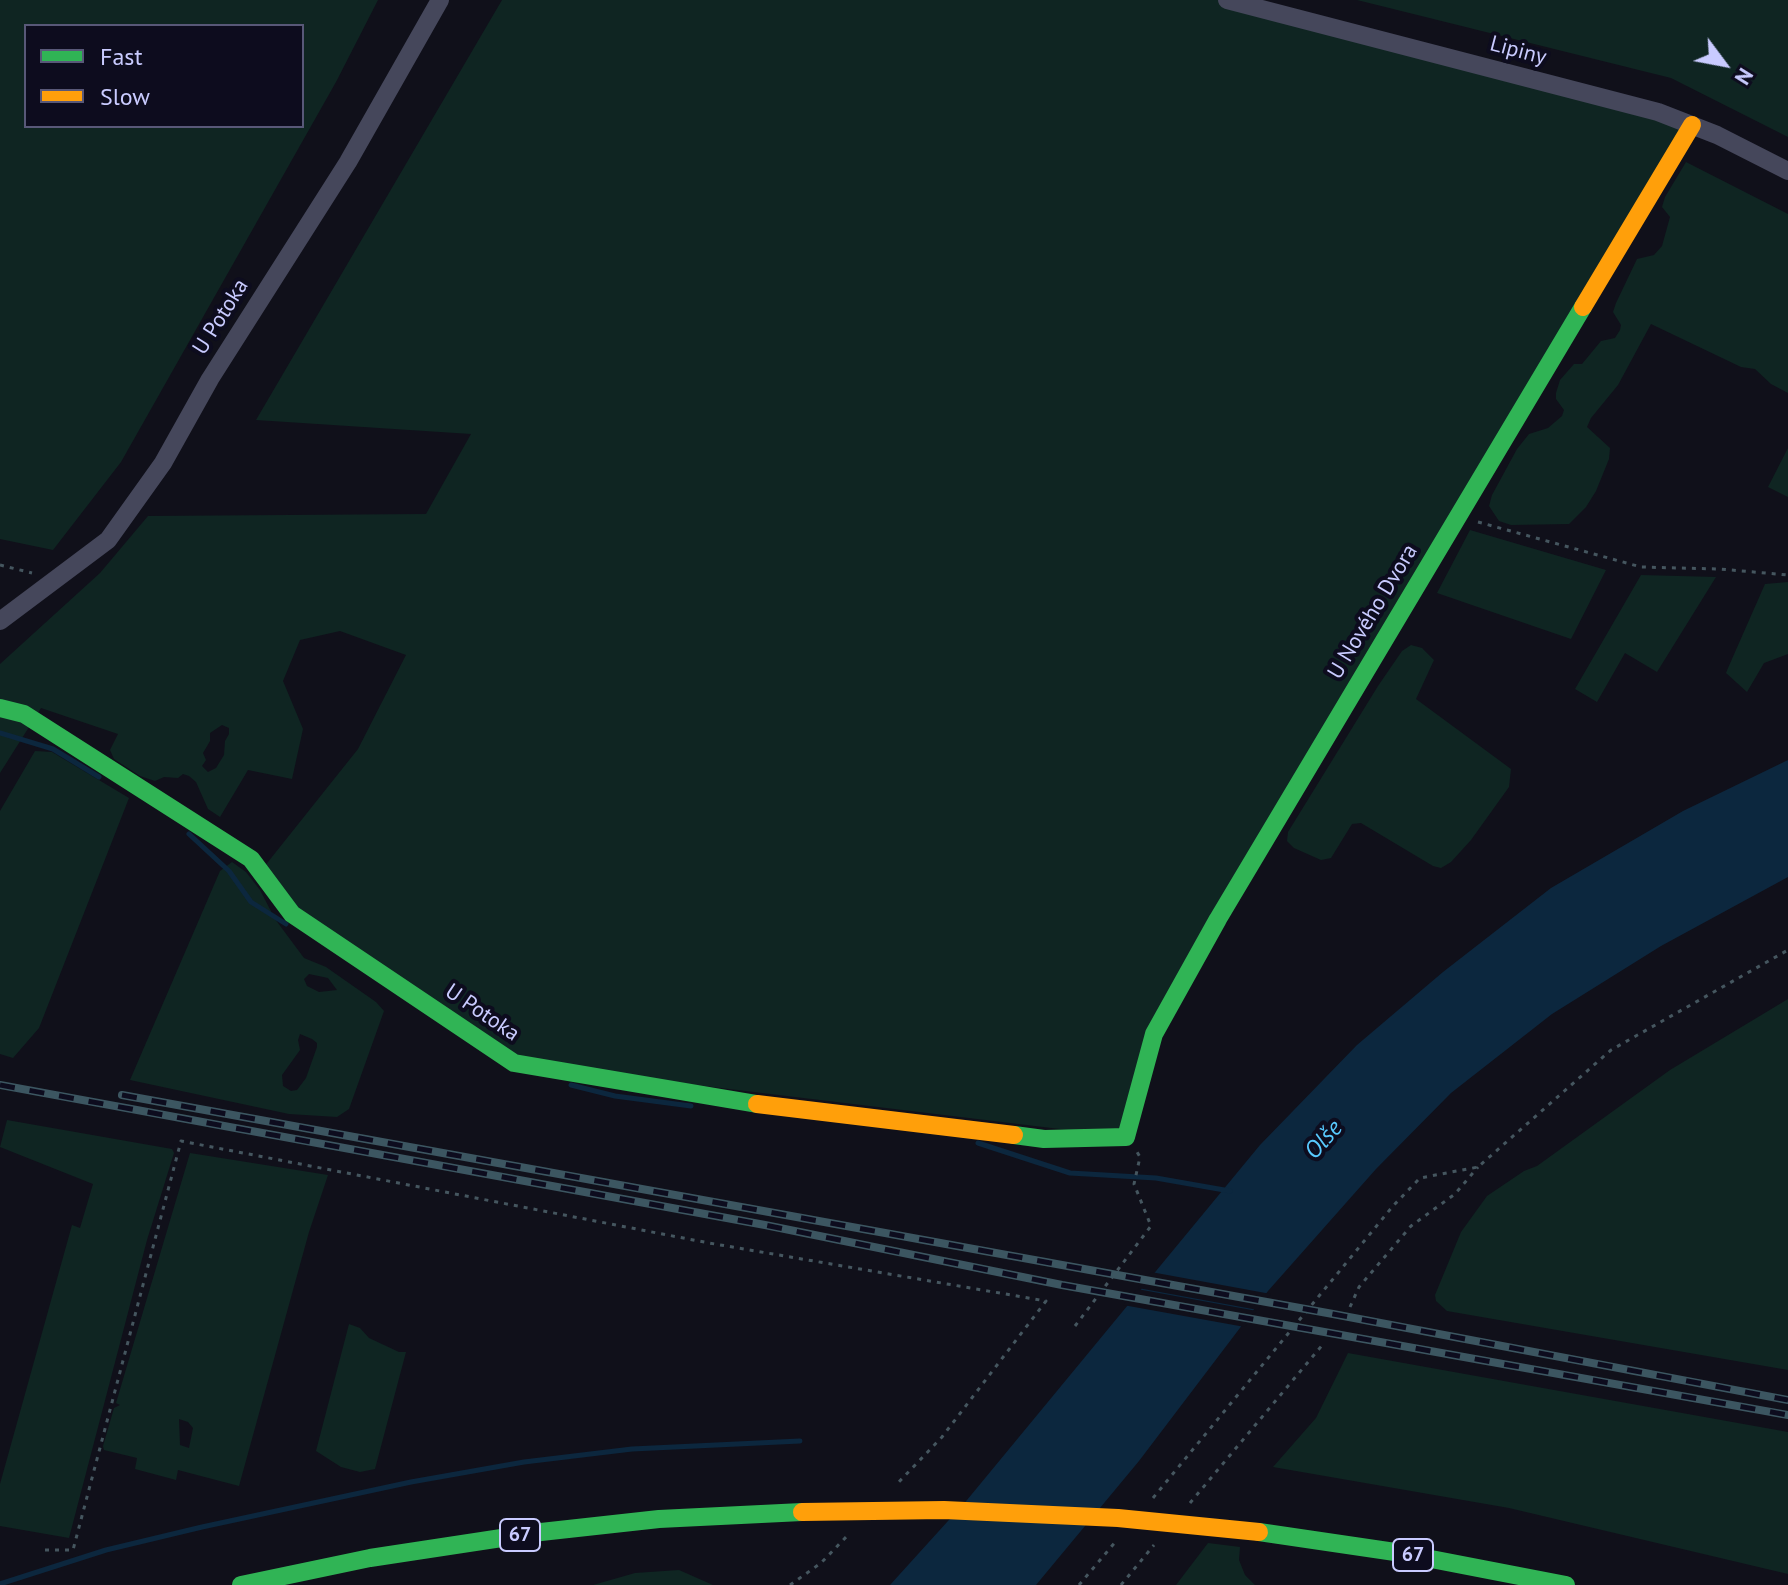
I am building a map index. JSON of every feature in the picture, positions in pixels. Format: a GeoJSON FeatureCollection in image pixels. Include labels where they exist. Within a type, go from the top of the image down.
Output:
{"type":"FeatureCollection","features":[{"type":"Feature","properties":{"kind":"street","name":"U Potoka"},"geometry":{"type":"LineString","coordinates":[[0,621],[108,540],[163,463],[210,379],[348,162],[440,0]]}},
{"type":"Feature","properties":{"kind":"street","name":"Lipiny"},"geometry":{"type":"LineString","coordinates":[[1227,0],[1658,112],[1788,171]]}},
{"type":"Feature","properties":{"kind":"street","name":"U Nového Dvora"},"geometry":{"type":"LineString","coordinates":[[1126,1137],[1154,1034],[1218,919],[1692,125]]}},
{"type":"Feature","properties":{"kind":"street","name":"U Potoka"},"geometry":{"type":"LineString","coordinates":[[0,708],[24,714],[251,859],[292,914],[514,1063],[771,1106],[1044,1139],[1126,1137]]}},
{"type":"Feature","properties":{"kind":"street","name":"67"},"geometry":{"type":"LineString","coordinates":[[241,1585],[370,1558],[528,1533],[659,1519],[802,1512],[944,1510],[1118,1518],[1259,1532],[1395,1552],[1566,1585]]}},
{"type":"Feature","properties":{"kind":"path"},"geometry":{"type":"LineString","coordinates":[[1459,516],[1641,567],[1788,575]]}},
{"type":"Feature","properties":{"kind":"path"},"geometry":{"type":"LineString","coordinates":[[0,565],[37,574],[47,586]]}},
{"type":"Feature","properties":{"kind":"path"},"geometry":{"type":"LineString","coordinates":[[1350,1307],[1359,1287],[1411,1226],[1455,1194],[1478,1167],[1611,1050],[1788,950]]}},
{"type":"Feature","properties":{"kind":"path"},"geometry":{"type":"LineString","coordinates":[[1075,1326],[1151,1226],[1134,1184],[1140,1157],[1126,1137]]}},
{"type":"Feature","properties":{"kind":"path"},"geometry":{"type":"LineString","coordinates":[[45,1550],[73,1550],[181,1141],[709,1243],[1046,1301],[942,1437],[887,1494]]}},
{"type":"Feature","properties":{"kind":"path"},"geometry":{"type":"LineString","coordinates":[[1148,1503],[1393,1206],[1420,1178],[1478,1167]]}},
{"type":"Feature","properties":{"kind":"path"},"geometry":{"type":"LineString","coordinates":[[1186,1508],[1324,1343]]}},
{"type":"Feature","properties":{"kind":"path"},"geometry":{"type":"LineString","coordinates":[[790,1585],[821,1563],[854,1529]]}},
{"type":"Feature","properties":{"kind":"path"},"geometry":{"type":"LineString","coordinates":[[1079,1585],[1118,1539]]}},
{"type":"Feature","properties":{"kind":"path"},"geometry":{"type":"LineString","coordinates":[[1121,1585],[1158,1540]]}},
{"type":"Feature","properties":{"kind":"green space"},"geometry":{"type":"Polygon","coordinates":[[[0,0],[378,0],[336,82],[121,462],[53,550],[0,539],[0,0]]]}},
{"type":"Feature","properties":{"kind":"green space"},"geometry":{"type":"Polygon","coordinates":[[[502,0],[1227,0],[1692,125],[1154,1034],[1126,1137],[514,1063],[292,914],[260,872],[358,749],[406,655],[340,631],[300,640],[283,681],[303,729],[292,779],[248,770],[220,817],[208,809],[196,782],[189,776],[183,774],[178,778],[164,777],[155,781],[140,776],[114,759],[110,750],[118,734],[41,708],[0,773],[0,664],[100,573],[148,516],[426,514],[471,434],[256,420],[502,0]],[[222,725],[210,733],[210,741],[203,753],[206,760],[202,766],[208,772],[216,768],[224,755],[229,728],[222,725]]]}},
{"type":"Feature","properties":{"kind":"green space"},"geometry":{"type":"Polygon","coordinates":[[[1357,0],[1788,0],[1788,137],[1671,78],[1357,0]]]}},
{"type":"Feature","properties":{"kind":"green space"},"geometry":{"type":"Polygon","coordinates":[[[1686,162],[1788,214],[1788,393],[1771,384],[1755,369],[1741,367],[1651,324],[1618,385],[1587,427],[1610,448],[1609,459],[1596,491],[1586,507],[1569,524],[1511,525],[1499,521],[1489,506],[1492,495],[1517,449],[1529,434],[1548,428],[1562,416],[1564,410],[1556,399],[1560,380],[1574,364],[1582,364],[1601,341],[1615,338],[1620,330],[1621,325],[1613,312],[1616,303],[1637,259],[1654,255],[1662,246],[1670,217],[1662,207],[1686,162]]]}},
{"type":"Feature","properties":{"kind":"green space"},"geometry":{"type":"Polygon","coordinates":[[[1788,448],[1788,497],[1768,487],[1788,448]]]}},
{"type":"Feature","properties":{"kind":"green space"},"geometry":{"type":"Polygon","coordinates":[[[1470,530],[1606,570],[1571,639],[1437,593],[1470,530]]]}},
{"type":"Feature","properties":{"kind":"green space"},"geometry":{"type":"Polygon","coordinates":[[[1641,575],[1716,577],[1657,672],[1625,653],[1597,702],[1575,689],[1641,575]]]}},
{"type":"Feature","properties":{"kind":"green space"},"geometry":{"type":"Polygon","coordinates":[[[1788,582],[1788,654],[1764,663],[1747,692],[1726,673],[1765,584],[1788,582]]]}},
{"type":"Feature","properties":{"kind":"green space"},"geometry":{"type":"Polygon","coordinates":[[[1411,645],[1422,648],[1434,660],[1416,699],[1511,769],[1509,787],[1471,840],[1451,862],[1441,868],[1361,823],[1352,824],[1331,858],[1321,860],[1294,848],[1287,841],[1288,832],[1378,686],[1402,651],[1411,645]]]}},
{"type":"Feature","properties":{"kind":"green space"},"geometry":{"type":"Polygon","coordinates":[[[35,751],[52,752],[129,798],[39,1028],[13,1058],[0,1054],[0,811],[35,751]]]}},
{"type":"Feature","properties":{"kind":"green space"},"geometry":{"type":"Polygon","coordinates":[[[232,862],[246,872],[304,958],[326,967],[384,1011],[349,1109],[337,1117],[289,1114],[130,1080],[220,871],[232,862]],[[309,974],[304,979],[307,986],[319,992],[337,990],[328,978],[309,974]],[[300,1034],[300,1050],[282,1075],[283,1086],[291,1091],[297,1090],[306,1078],[317,1047],[312,1039],[300,1034]]]}},
{"type":"Feature","properties":{"kind":"green space"},"geometry":{"type":"Polygon","coordinates":[[[1788,999],[1788,1370],[1447,1311],[1436,1301],[1435,1295],[1461,1232],[1487,1196],[1524,1171],[1537,1166],[1670,1070],[1788,999]]]}},
{"type":"Feature","properties":{"kind":"green space"},"geometry":{"type":"Polygon","coordinates":[[[7,1120],[172,1149],[174,1153],[147,1240],[69,1538],[0,1526],[0,1484],[72,1225],[80,1228],[93,1184],[0,1147],[7,1120]]]}},
{"type":"Feature","properties":{"kind":"green space"},"geometry":{"type":"Polygon","coordinates":[[[190,1153],[328,1175],[309,1232],[239,1486],[178,1470],[176,1480],[135,1469],[137,1458],[104,1450],[114,1408],[120,1405],[116,1403],[190,1153]],[[179,1419],[180,1445],[189,1448],[193,1428],[179,1419]]]}},
{"type":"Feature","properties":{"kind":"green space"},"geometry":{"type":"Polygon","coordinates":[[[349,1324],[360,1328],[369,1338],[399,1352],[406,1352],[375,1469],[360,1472],[341,1467],[316,1451],[349,1324]]]}},
{"type":"Feature","properties":{"kind":"green space"},"geometry":{"type":"Polygon","coordinates":[[[1348,1353],[1788,1432],[1788,1574],[1509,1508],[1273,1467],[1316,1418],[1348,1353]]]}},
{"type":"Feature","properties":{"kind":"green space"},"geometry":{"type":"Polygon","coordinates":[[[1208,1543],[1240,1547],[1239,1560],[1245,1575],[1255,1585],[1176,1585],[1208,1543]]]}},
{"type":"Feature","properties":{"kind":"green space"},"geometry":{"type":"Polygon","coordinates":[[[679,1570],[713,1585],[593,1585],[635,1573],[679,1570]]]}},
{"type":"Feature","properties":{"kind":"water","name":"Olše"},"geometry":{"type":"Polygon","coordinates":[[[1788,760],[1788,877],[1661,946],[1552,1014],[1451,1093],[1376,1169],[1268,1291],[1139,1461],[1036,1585],[890,1585],[967,1500],[1260,1145],[1357,1045],[1443,972],[1551,888],[1683,811],[1788,760]]]}},
{"type":"Feature","properties":{"kind":"pier"},"geometry":{"type":"Polygon","coordinates":[[[1151,1272],[1271,1294],[1258,1310],[1138,1288],[1151,1272]]]}},
{"type":"Feature","properties":{"kind":"pier"},"geometry":{"type":"Polygon","coordinates":[[[1137,1289],[1257,1311],[1245,1327],[1123,1305],[1137,1289]]]}},
{"type":"Feature","properties":{"kind":"waterway"},"geometry":{"type":"LineString","coordinates":[[0,733],[53,749],[99,777]]}},
{"type":"Feature","properties":{"kind":"waterway"},"geometry":{"type":"LineString","coordinates":[[189,834],[229,871],[251,902],[286,924]]}},
{"type":"Feature","properties":{"kind":"waterway"},"geometry":{"type":"LineString","coordinates":[[571,1085],[615,1096],[691,1106]]}},
{"type":"Feature","properties":{"kind":"waterway"},"geometry":{"type":"LineString","coordinates":[[978,1143],[1070,1173],[1156,1178],[1230,1191]]}},
{"type":"Feature","properties":{"kind":"waterway"},"geometry":{"type":"LineString","coordinates":[[0,1584],[106,1550],[411,1482],[524,1462],[632,1449],[800,1441]]}},
{"type":"Feature","properties":{"kind":"railway"},"geometry":{"type":"LineString","coordinates":[[0,1085],[765,1225],[1062,1285],[1788,1415]]}},
{"type":"Feature","properties":{"kind":"railway"},"geometry":{"type":"LineString","coordinates":[[122,1095],[1333,1314],[1788,1400]]}},
{"type":"Feature","properties":{"kind":"traffic: fast"},"geometry":{"type":"LineString","coordinates":[[1014,1135],[1044,1139],[1126,1137],[1154,1034],[1218,919],[1583,307]]}},
{"type":"Feature","properties":{"kind":"traffic: fast"},"geometry":{"type":"LineString","coordinates":[[0,708],[24,714],[251,859],[292,914],[514,1063],[757,1104]]}},
{"type":"Feature","properties":{"kind":"traffic: fast"},"geometry":{"type":"LineString","coordinates":[[241,1585],[370,1558],[541,1532],[659,1519],[802,1512]]}},
{"type":"Feature","properties":{"kind":"traffic: fast"},"geometry":{"type":"LineString","coordinates":[[1259,1532],[1395,1552],[1566,1585]]}},
{"type":"Feature","properties":{"kind":"traffic: slow"},"geometry":{"type":"LineString","coordinates":[[1583,307],[1692,125]]}},
{"type":"Feature","properties":{"kind":"traffic: slow"},"geometry":{"type":"LineString","coordinates":[[757,1104],[1014,1135]]}},
{"type":"Feature","properties":{"kind":"traffic: slow"},"geometry":{"type":"LineString","coordinates":[[802,1512],[944,1510],[1118,1518],[1259,1532]]}}]}
